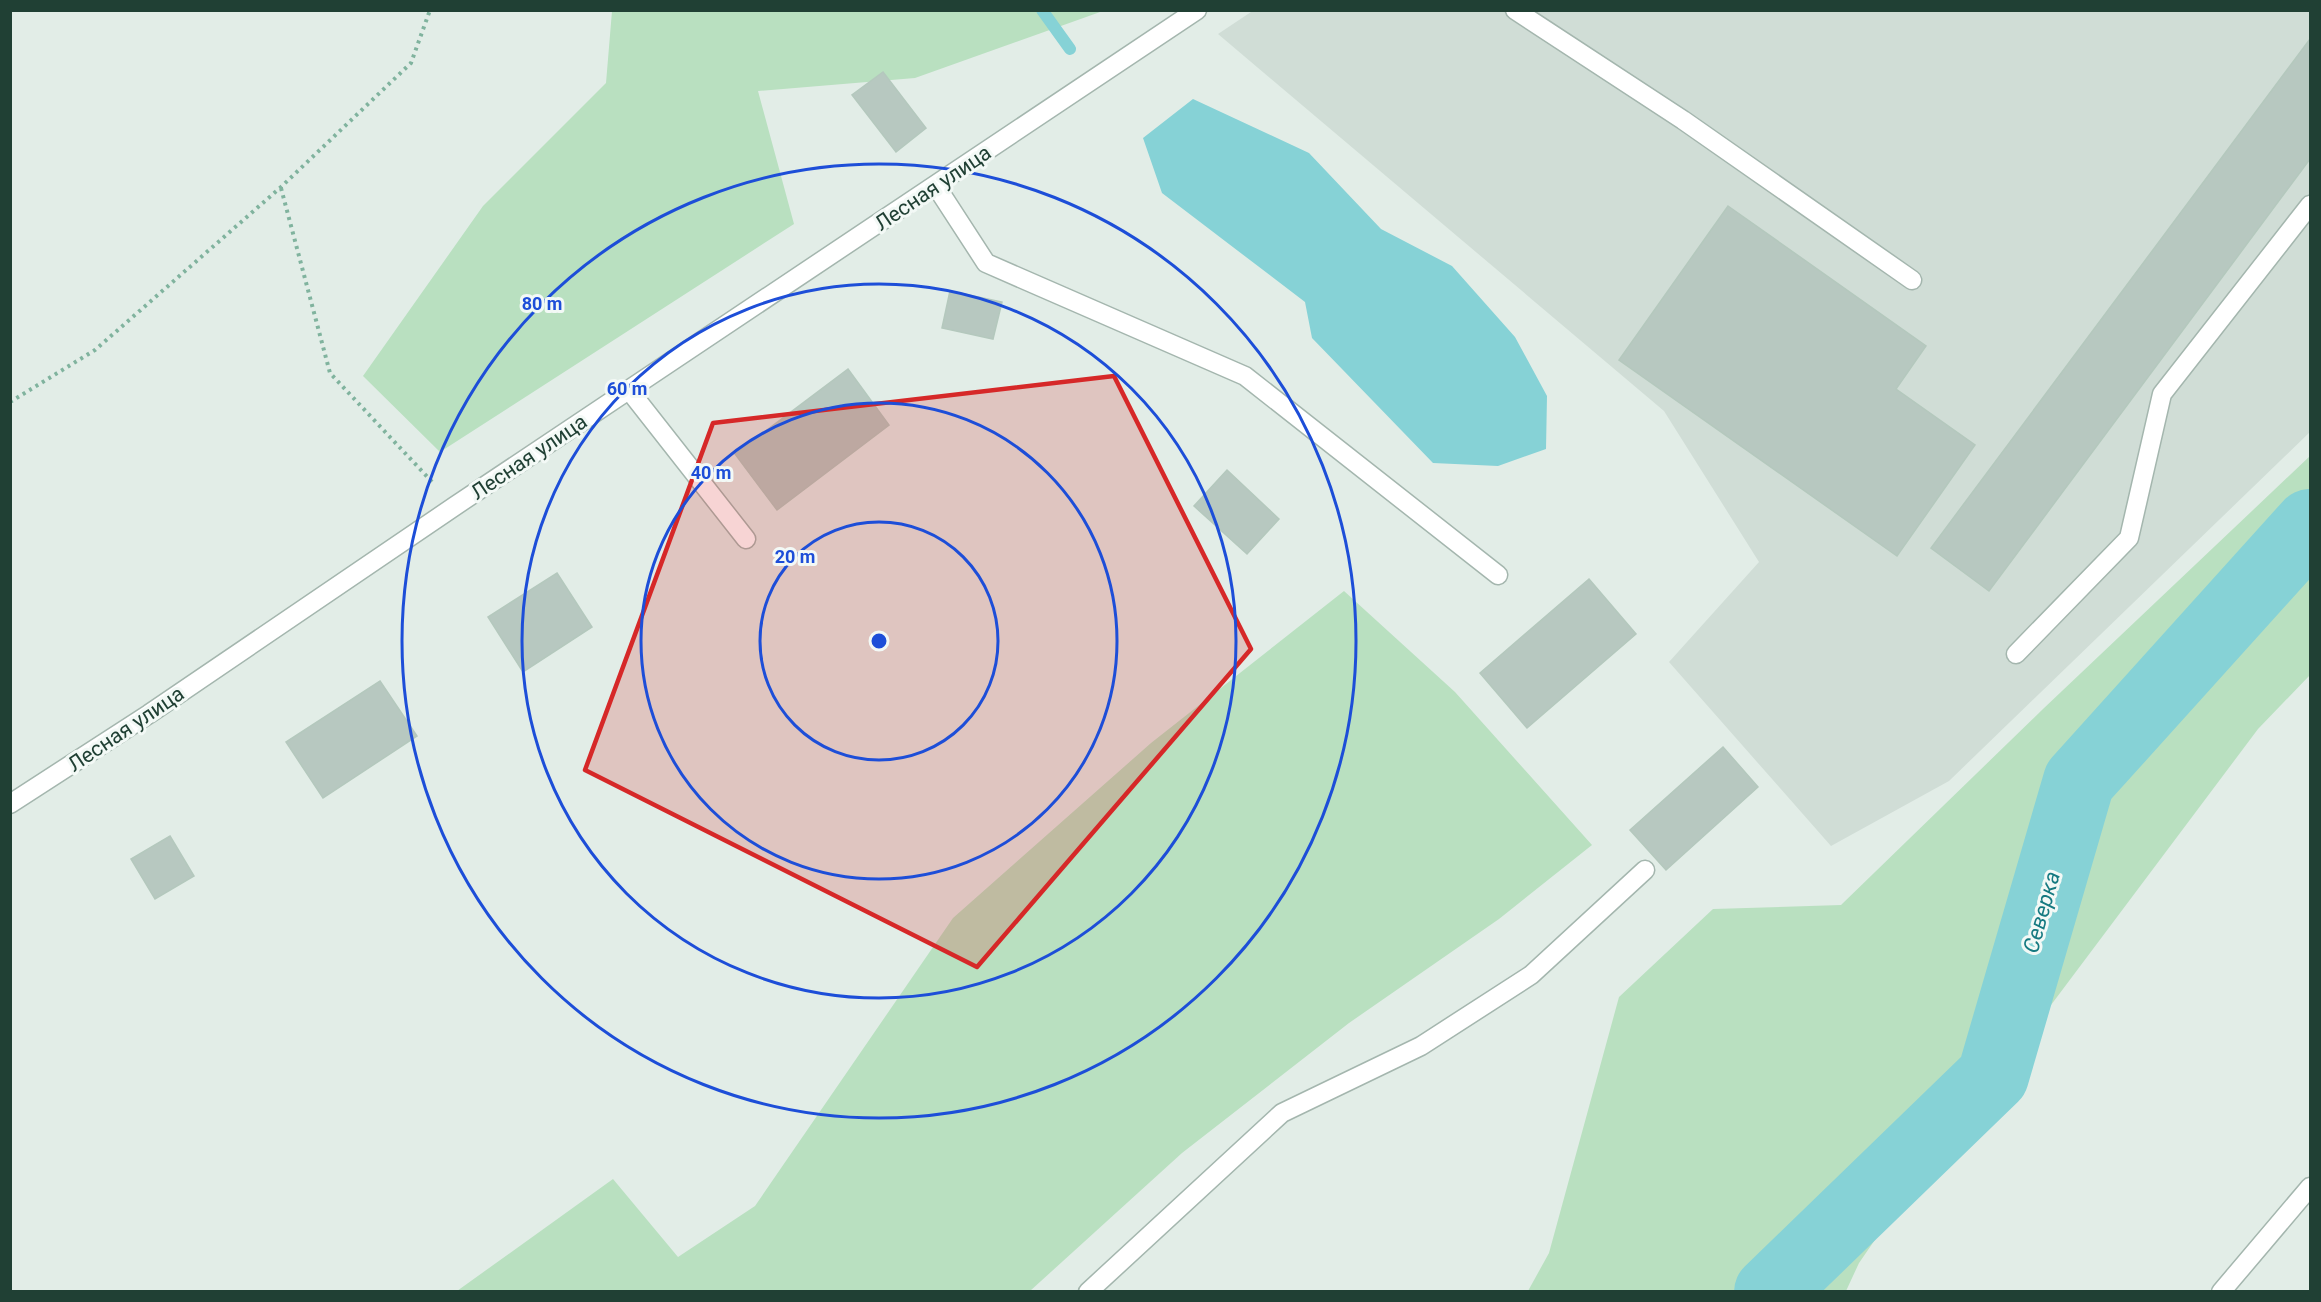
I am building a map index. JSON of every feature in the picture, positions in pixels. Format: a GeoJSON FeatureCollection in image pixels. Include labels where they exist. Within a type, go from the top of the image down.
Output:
{"type":"FeatureCollection","features":[{"type":"Feature","properties":{"kind":"street","name":"Лесная улица"},"geometry":{"type":"LineString","coordinates":[[10,804],[149,714],[455,506],[1197,10]]}},
{"type":"Feature","properties":{"kind":"street"},"geometry":{"type":"LineString","coordinates":[[1515,10],[1683,120],[1912,280]]}},
{"type":"Feature","properties":{"kind":"street"},"geometry":{"type":"LineString","coordinates":[[936,186],[986,263],[1245,376],[1498,575]]}},
{"type":"Feature","properties":{"kind":"street"},"geometry":{"type":"LineString","coordinates":[[2016,654],[2129,538],[2162,394],[2310,205]]}},
{"type":"Feature","properties":{"kind":"street"},"geometry":{"type":"LineString","coordinates":[[629,390],[746,539]]}},
{"type":"Feature","properties":{"kind":"street"},"geometry":{"type":"LineString","coordinates":[[1088,1292],[1282,1113],[1421,1046],[1531,975],[1645,870]]}},
{"type":"Feature","properties":{"kind":"street"},"geometry":{"type":"LineString","coordinates":[[2221,1292],[2310,1187]]}},
{"type":"Feature","properties":{"kind":"path"},"geometry":{"type":"LineString","coordinates":[[10,402],[95,350],[281,188],[411,63],[430,10]]}},
{"type":"Feature","properties":{"kind":"path"},"geometry":{"type":"LineString","coordinates":[[281,188],[330,373],[455,506]]}},
{"type":"Feature","properties":{"kind":"highlighted area"},"geometry":{"type":"Polygon","coordinates":[[[1114,376],[1251,649],[977,967],[585,770],[713,423],[1114,376]]]}},
{"type":"Feature","properties":{"kind":"shaded area"},"geometry":{"type":"Polygon","coordinates":[[[1254,10],[2310,11],[2310,432],[1949,781],[1831,846],[1669,662],[1759,562],[1664,411],[1218,34],[1254,10]]]}},
{"type":"Feature","properties":{"kind":"green space"},"geometry":{"type":"Polygon","coordinates":[[[612,11],[1103,11],[915,78],[758,91],[794,224],[440,452],[363,376],[483,206],[606,83],[612,11]]]}},
{"type":"Feature","properties":{"kind":"green space"},"geometry":{"type":"Polygon","coordinates":[[[2310,456],[2310,675],[2258,729],[2048,1009],[1945,1138],[1859,1263],[1846,1291],[1528,1291],[1549,1253],[1619,997],[1713,909],[1841,905],[2043,709],[2310,456]]]}},
{"type":"Feature","properties":{"kind":"green space"},"geometry":{"type":"Polygon","coordinates":[[[1344,591],[1455,692],[1592,845],[1499,919],[1349,1023],[1182,1153],[1030,1291],[457,1291],[613,1179],[678,1257],[755,1206],[953,918],[1151,743],[1344,591]]]}},
{"type":"Feature","properties":{"kind":"water"},"geometry":{"type":"Polygon","coordinates":[[[1193,99],[1309,153],[1381,229],[1452,266],[1515,337],[1547,396],[1546,449],[1498,466],[1433,463],[1312,338],[1305,302],[1162,193],[1143,138],[1193,99]]]}},
{"type":"Feature","properties":{"kind":"building"},"geometry":{"type":"Polygon","coordinates":[[[2310,39],[2310,159],[1989,591],[1931,548],[2310,39]]]}},
{"type":"Feature","properties":{"kind":"building"},"geometry":{"type":"Polygon","coordinates":[[[883,72],[926,128],[896,152],[852,95],[883,72]]]}},
{"type":"Feature","properties":{"kind":"building"},"geometry":{"type":"Polygon","coordinates":[[[1728,206],[1926,346],[1896,389],[1975,445],[1897,556],[1619,360],[1728,206]]]}},
{"type":"Feature","properties":{"kind":"building"},"geometry":{"type":"Polygon","coordinates":[[[950,291],[1002,302],[993,339],[942,328],[950,291]]]}},
{"type":"Feature","properties":{"kind":"building"},"geometry":{"type":"Polygon","coordinates":[[[848,369],[889,425],[777,510],[735,454],[848,369]]]}},
{"type":"Feature","properties":{"kind":"building"},"geometry":{"type":"Polygon","coordinates":[[[1227,470],[1279,519],[1247,554],[1194,506],[1227,470]]]}},
{"type":"Feature","properties":{"kind":"building"},"geometry":{"type":"Polygon","coordinates":[[[557,573],[592,627],[523,672],[488,617],[557,573]]]}},
{"type":"Feature","properties":{"kind":"building"},"geometry":{"type":"Polygon","coordinates":[[[1589,579],[1636,634],[1527,728],[1480,673],[1589,579]]]}},
{"type":"Feature","properties":{"kind":"building"},"geometry":{"type":"Polygon","coordinates":[[[380,681],[417,736],[323,798],[286,742],[380,681]]]}},
{"type":"Feature","properties":{"kind":"building"},"geometry":{"type":"Polygon","coordinates":[[[1723,747],[1758,787],[1666,870],[1630,830],[1723,747]]]}},
{"type":"Feature","properties":{"kind":"building"},"geometry":{"type":"Polygon","coordinates":[[[170,836],[194,876],[155,899],[131,859],[170,836]]]}},
{"type":"Feature","properties":{"kind":"waterway"},"geometry":{"type":"LineString","coordinates":[[1042,10],[1070,49]]}},
{"type":"Feature","properties":{"kind":"waterway","name":"Северка"},"geometry":{"type":"LineString","coordinates":[[1770,1292],[1993,1076],[2079,781],[2310,525]]}}]}
